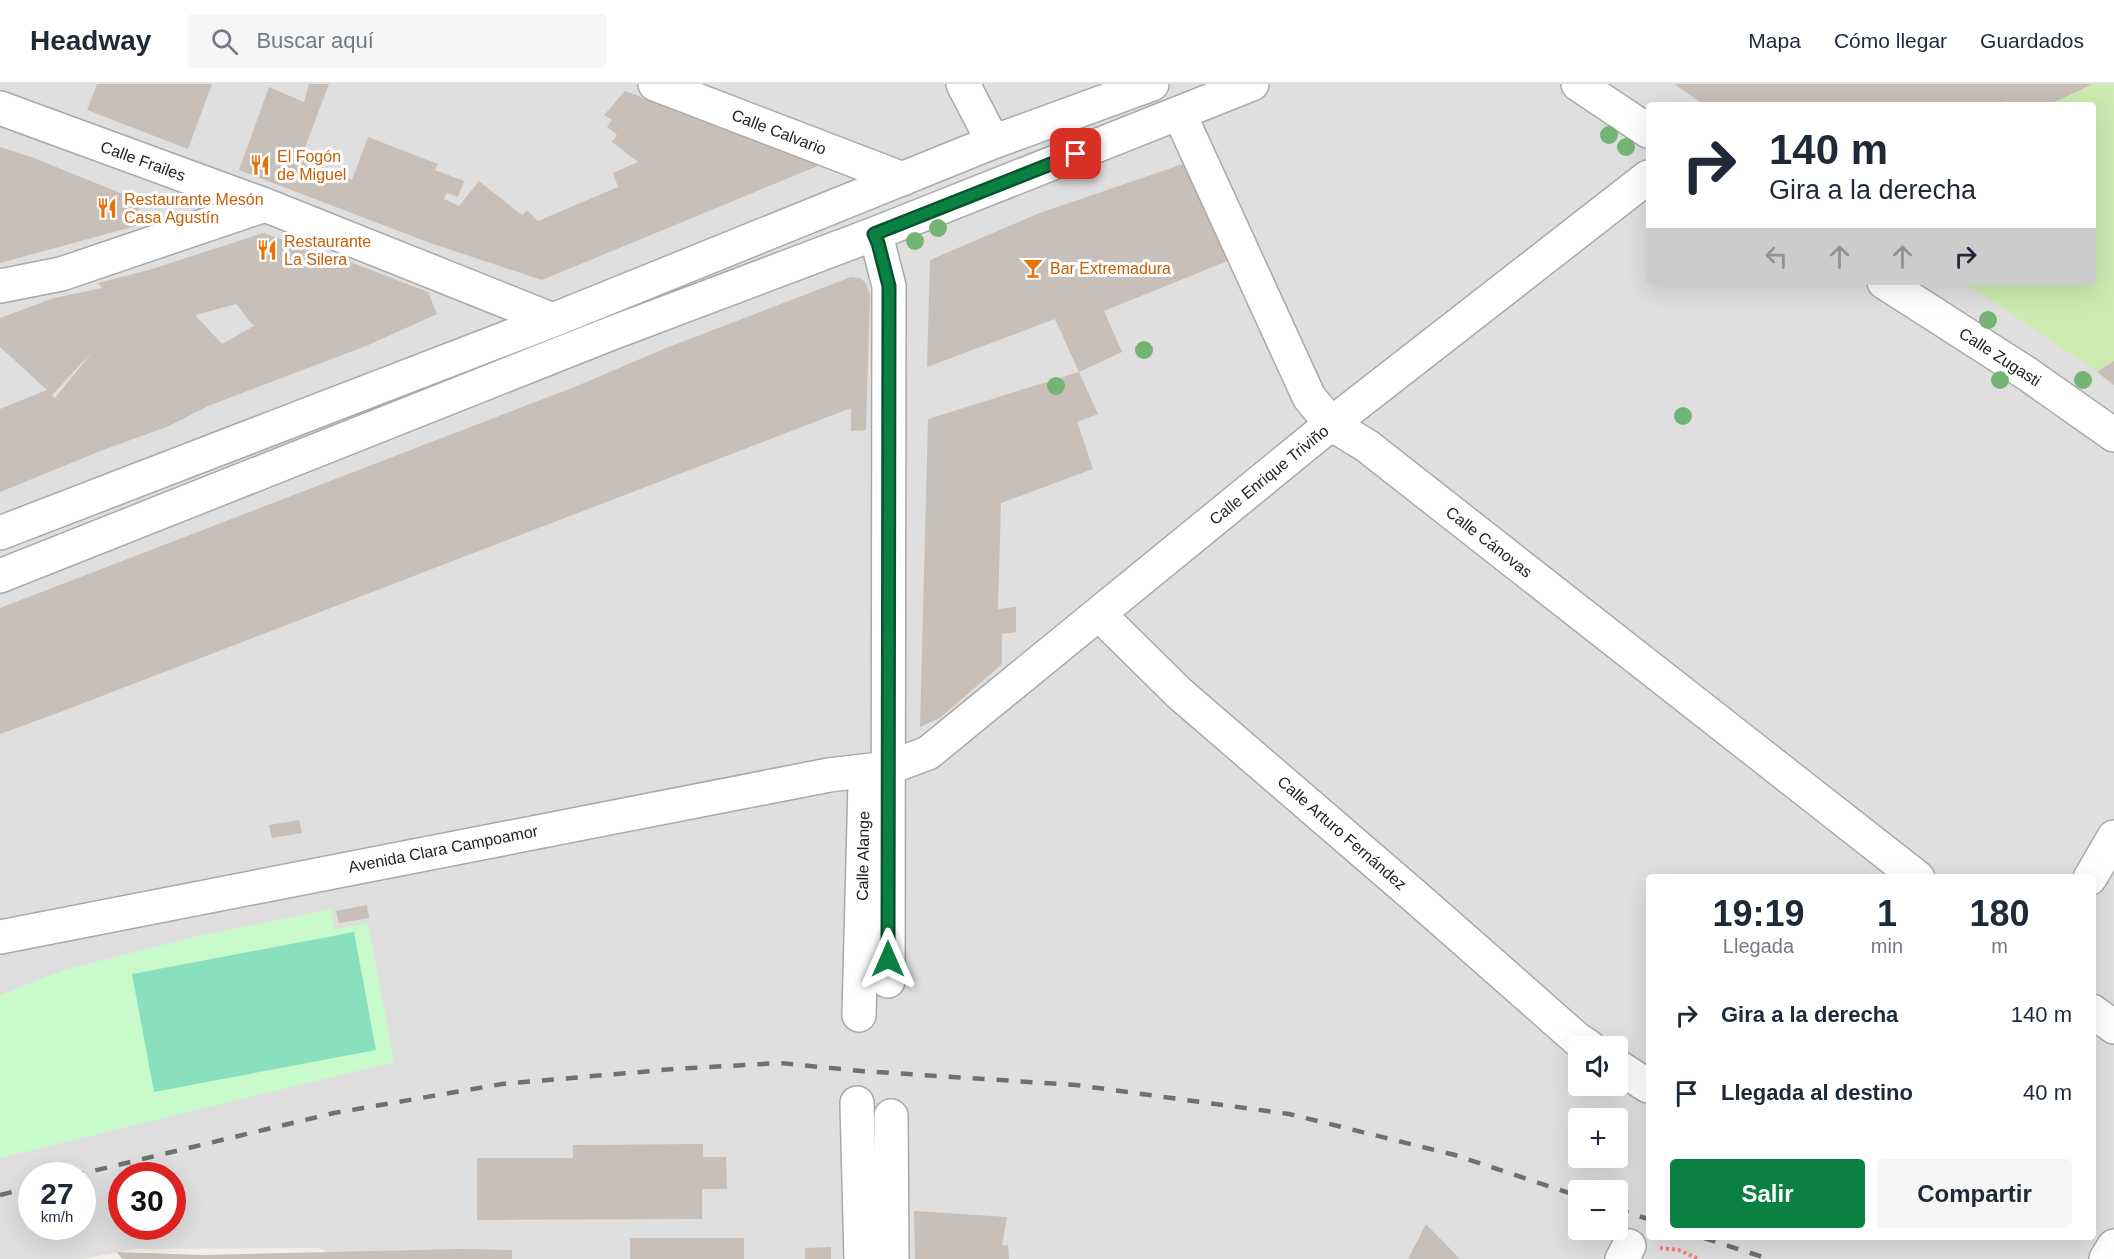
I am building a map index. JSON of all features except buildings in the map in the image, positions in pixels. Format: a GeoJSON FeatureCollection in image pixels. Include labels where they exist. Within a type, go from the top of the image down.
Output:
{"type":"FeatureCollection","features":[{"type":"Feature","properties":{"kind":"street","name":"Calle Calvario"},"geometry":{"type":"LineString","coordinates":[[655,84],[903,179]]}},
{"type":"Feature","properties":{"kind":"street"},"geometry":{"type":"LineString","coordinates":[[963,84],[993,142]]}},
{"type":"Feature","properties":{"kind":"street"},"geometry":{"type":"LineString","coordinates":[[0,533],[552,320],[993,142],[1152,84]]}},
{"type":"Feature","properties":{"kind":"street"},"geometry":{"type":"LineString","coordinates":[[0,576],[612,333],[874,234],[1252,84]]}},
{"type":"Feature","properties":{"kind":"street"},"geometry":{"type":"LineString","coordinates":[[1576,85],[1646,130]]}},
{"type":"Feature","properties":{"kind":"street","name":"Calle Frailes"},"geometry":{"type":"LineString","coordinates":[[0,108],[265,205],[552,320]]}},
{"type":"Feature","properties":{"kind":"street","name":"Calle Cánovas"},"geometry":{"type":"LineString","coordinates":[[1179,113],[1308,397],[1331,424],[1367,446],[1913,874]]}},
{"type":"Feature","properties":{"kind":"street","name":"Calle Enrique Triviño"},"geometry":{"type":"LineString","coordinates":[[876,769],[928,753],[1331,424],[1646,179]]}},
{"type":"Feature","properties":{"kind":"street"},"geometry":{"type":"LineString","coordinates":[[0,286],[61,274],[265,205]]}},
{"type":"Feature","properties":{"kind":"street","name":"Calle Alange"},"geometry":{"type":"LineString","coordinates":[[859,1015],[876,769],[889,286],[874,234]]}},
{"type":"Feature","properties":{"kind":"street","name":"Calle Zugasti"},"geometry":{"type":"LineString","coordinates":[[1889,285],[2026,373],[2114,435]]}},
{"type":"Feature","properties":{"kind":"street","name":"Calle Arturo Fernández"},"geometry":{"type":"LineString","coordinates":[[1099,614],[1179,693],[1574,1036]]}},
{"type":"Feature","properties":{"kind":"street","name":"Calle Alange"},"geometry":{"type":"LineString","coordinates":[[876,769],[888,981]]}},
{"type":"Feature","properties":{"kind":"street","name":"Avenida Clara Campoamor"},"geometry":{"type":"LineString","coordinates":[[0,937],[829,775],[876,769]]}},
{"type":"Feature","properties":{"kind":"street"},"geometry":{"type":"LineString","coordinates":[[2092,874],[2114,837]]}},
{"type":"Feature","properties":{"kind":"street"},"geometry":{"type":"LineString","coordinates":[[2096,1014],[2114,1027]]}},
{"type":"Feature","properties":{"kind":"street"},"geometry":{"type":"LineString","coordinates":[[1628,1073],[1646,1085]]}},
{"type":"Feature","properties":{"kind":"street"},"geometry":{"type":"LineString","coordinates":[[857,1103],[861,1259]]}},
{"type":"Feature","properties":{"kind":"street"},"geometry":{"type":"LineString","coordinates":[[891,1116],[892,1259]]}},
{"type":"Feature","properties":{"kind":"street"},"geometry":{"type":"LineString","coordinates":[[2106,1259],[2114,1246]]}},
{"type":"Feature","properties":{"kind":"shaded area"},"geometry":{"type":"Polygon","coordinates":[[[0,84],[2114,84],[2114,1259],[326,1259],[325,1250],[317,1248],[135,1249],[82,1259],[0,1259],[0,84]]]}},
{"type":"Feature","properties":{"kind":"green space"},"geometry":{"type":"Polygon","coordinates":[[[2093,84],[2114,84],[2114,361],[2097,372],[1968,285],[2096,285],[2096,102],[2054,102],[2093,84]]]}},
{"type":"Feature","properties":{"kind":"green space"},"geometry":{"type":"Polygon","coordinates":[[[331,909],[335,929],[368,923],[394,1062],[0,1158],[0,995],[64,970],[198,936],[331,909]]]}},
{"type":"Feature","properties":{"kind":"green space"},"geometry":{"type":"Polygon","coordinates":[[[354,932],[376,1050],[154,1092],[132,974],[354,932]]]}},
{"type":"Feature","properties":{"kind":"railway"},"geometry":{"type":"LineString","coordinates":[[96,1170],[334,1113],[502,1084],[674,1069],[780,1063],[861,1071],[1076,1085],[1289,1114],[1455,1155],[1568,1193]]}},
{"type":"Feature","properties":{"kind":"railway"},"geometry":{"type":"LineString","coordinates":[[0,1195],[18,1190]]}},
{"type":"Feature","properties":{"kind":"railway"},"geometry":{"type":"LineString","coordinates":[[1628,1213],[1646,1218]]}},
{"type":"Feature","properties":{"kind":"railway"},"geometry":{"type":"LineString","coordinates":[[1710,1240],[1769,1259]]}},
{"type":"Feature","properties":{"kind":"place","name":"El Fogón de Miguel"},"geometry":{"type":"Point","coordinates":[260,165]}},
{"type":"Feature","properties":{"kind":"place","name":"Restaurante Mesón Casa Agustín"},"geometry":{"type":"Point","coordinates":[107,208]}},
{"type":"Feature","properties":{"kind":"place","name":"Restaurante La Silera"},"geometry":{"type":"Point","coordinates":[267,250]}},
{"type":"Feature","properties":{"kind":"place","name":"Bar Extremadura"},"geometry":{"type":"Point","coordinates":[1033,268]}},
{"type":"Feature","properties":{"kind":"route"},"geometry":{"type":"LineString","coordinates":[[888,959],[889,286],[874,234],[1076,154]]}}]}
